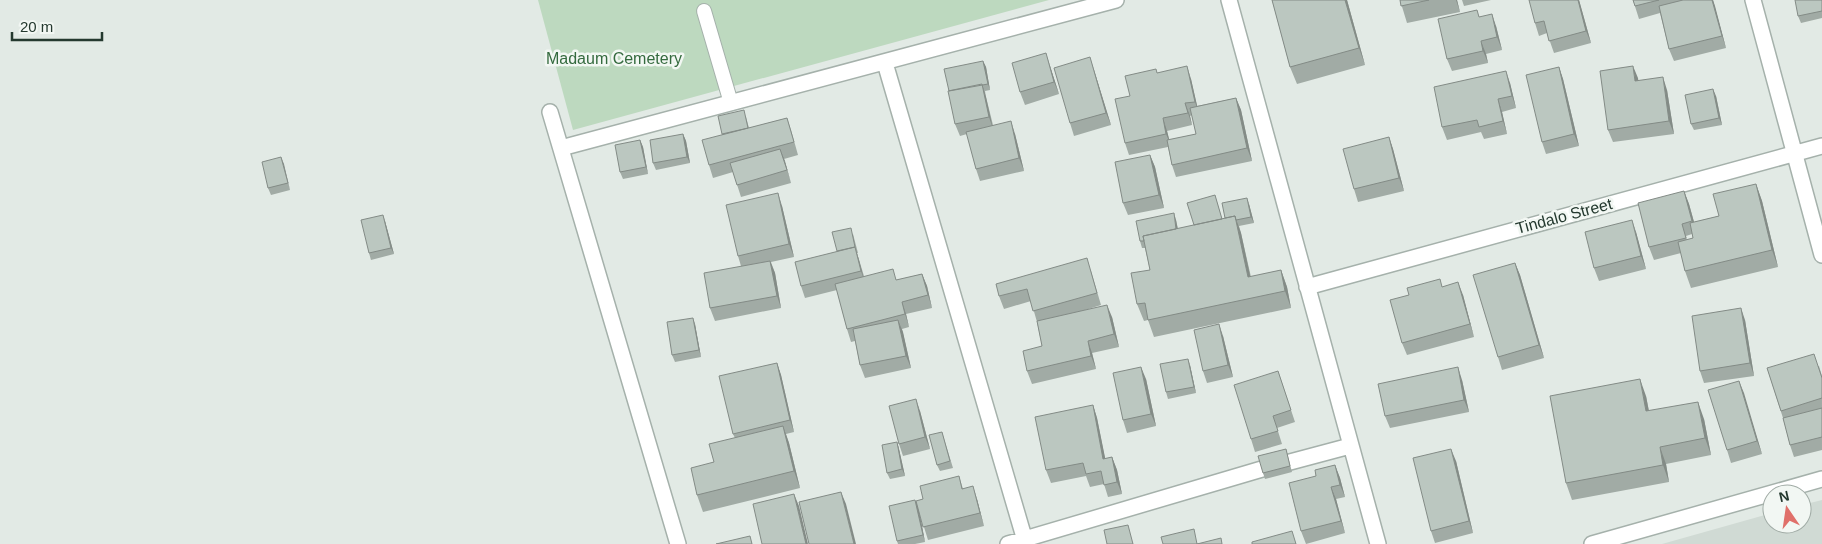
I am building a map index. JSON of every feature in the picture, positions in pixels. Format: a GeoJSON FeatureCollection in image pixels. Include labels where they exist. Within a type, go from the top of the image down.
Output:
{"type":"FeatureCollection","features":[{"type":"Feature","properties":{"kind":"street"},"geometry":{"type":"LineString","coordinates":[[561,148],[1116,0]]}},
{"type":"Feature","properties":{"kind":"street"},"geometry":{"type":"LineString","coordinates":[[1229,0],[1378,544]]}},
{"type":"Feature","properties":{"kind":"street"},"geometry":{"type":"LineString","coordinates":[[1753,0],[1822,254]]}},
{"type":"Feature","properties":{"kind":"street"},"geometry":{"type":"LineString","coordinates":[[885,63],[1025,542]]}},
{"type":"Feature","properties":{"kind":"street"},"geometry":{"type":"LineString","coordinates":[[550,112],[678,544]]}},
{"type":"Feature","properties":{"kind":"street","name":"Tindalo Street"},"geometry":{"type":"LineString","coordinates":[[1307,287],[1822,146]]}},
{"type":"Feature","properties":{"kind":"street"},"geometry":{"type":"LineString","coordinates":[[1290,462],[1350,446]]}},
{"type":"Feature","properties":{"kind":"street"},"geometry":{"type":"LineString","coordinates":[[1008,544],[1025,542],[1262,470]]}},
{"type":"Feature","properties":{"kind":"street"},"geometry":{"type":"LineString","coordinates":[[1592,544],[1629,539],[1822,479]]}},
{"type":"Feature","properties":{"kind":"lane"},"geometry":{"type":"LineString","coordinates":[[704,11],[731,104]]}},
{"type":"Feature","properties":{"kind":"shaded area"},"geometry":{"type":"Polygon","coordinates":[[[1822,500],[1822,544],[1662,544],[1762,516],[1762,534],[1812,534],[1812,502],[1822,500]]]}},
{"type":"Feature","properties":{"kind":"green space","name":"Madaum Cemetery"},"geometry":{"type":"Polygon","coordinates":[[[538,0],[1049,0],[573,130],[538,0]]]}},
{"type":"Feature","properties":{"kind":"building"},"geometry":{"type":"Polygon","coordinates":[[[1272,0],[1345,0],[1359,48],[1290,67],[1272,0]]]}},
{"type":"Feature","properties":{"kind":"building"},"geometry":{"type":"Polygon","coordinates":[[[1400,0],[1429,0],[1401,6],[1400,0]]]}},
{"type":"Feature","properties":{"kind":"building"},"geometry":{"type":"Polygon","coordinates":[[[1529,0],[1578,0],[1586,31],[1549,41],[1544,21],[1535,23],[1529,0]]]}},
{"type":"Feature","properties":{"kind":"building"},"geometry":{"type":"Polygon","coordinates":[[[1633,0],[1659,0],[1635,6],[1633,0]]]}},
{"type":"Feature","properties":{"kind":"building"},"geometry":{"type":"Polygon","coordinates":[[[1683,0],[1712,0],[1722,36],[1669,49],[1659,6],[1683,0]]]}},
{"type":"Feature","properties":{"kind":"building"},"geometry":{"type":"Polygon","coordinates":[[[1795,0],[1822,0],[1822,11],[1798,16],[1795,0]]]}},
{"type":"Feature","properties":{"kind":"building"},"geometry":{"type":"Polygon","coordinates":[[[1477,10],[1479,17],[1492,14],[1497,37],[1481,41],[1483,51],[1447,59],[1438,19],[1477,10]]]}},
{"type":"Feature","properties":{"kind":"building"},"geometry":{"type":"Polygon","coordinates":[[[1046,53],[1054,82],[1020,92],[1012,63],[1046,53]]]}},
{"type":"Feature","properties":{"kind":"building"},"geometry":{"type":"Polygon","coordinates":[[[1090,57],[1106,113],[1070,123],[1054,68],[1090,57]]]}},
{"type":"Feature","properties":{"kind":"building"},"geometry":{"type":"Polygon","coordinates":[[[983,61],[988,84],[949,91],[944,69],[983,61]]]}},
{"type":"Feature","properties":{"kind":"building"},"geometry":{"type":"Polygon","coordinates":[[[1187,66],[1195,102],[1185,103],[1188,113],[1163,118],[1166,134],[1125,143],[1115,99],[1130,96],[1125,76],[1156,69],[1157,73],[1187,66]]]}},
{"type":"Feature","properties":{"kind":"building"},"geometry":{"type":"Polygon","coordinates":[[[1633,66],[1635,81],[1663,77],[1669,121],[1608,130],[1600,71],[1633,66]]]}},
{"type":"Feature","properties":{"kind":"building"},"geometry":{"type":"Polygon","coordinates":[[[1559,67],[1574,134],[1542,142],[1526,75],[1559,67]]]}},
{"type":"Feature","properties":{"kind":"building"},"geometry":{"type":"Polygon","coordinates":[[[1506,71],[1512,96],[1498,99],[1503,121],[1479,127],[1477,120],[1442,127],[1434,87],[1506,71]]]}},
{"type":"Feature","properties":{"kind":"building"},"geometry":{"type":"Polygon","coordinates":[[[982,84],[989,117],[955,124],[948,91],[982,84]]]}},
{"type":"Feature","properties":{"kind":"building"},"geometry":{"type":"Polygon","coordinates":[[[1713,89],[1719,118],[1691,124],[1685,95],[1713,89]]]}},
{"type":"Feature","properties":{"kind":"building"},"geometry":{"type":"Polygon","coordinates":[[[1236,98],[1247,148],[1172,165],[1167,140],[1196,134],[1190,108],[1236,98]]]}},
{"type":"Feature","properties":{"kind":"building"},"geometry":{"type":"Polygon","coordinates":[[[744,110],[748,128],[722,134],[718,116],[744,110]]]}},
{"type":"Feature","properties":{"kind":"building"},"geometry":{"type":"Polygon","coordinates":[[[787,118],[794,142],[709,165],[702,140],[787,118]]]}},
{"type":"Feature","properties":{"kind":"building"},"geometry":{"type":"Polygon","coordinates":[[[1011,121],[1019,158],[976,169],[966,132],[1011,121]]]}},
{"type":"Feature","properties":{"kind":"building"},"geometry":{"type":"Polygon","coordinates":[[[683,134],[687,157],[653,163],[650,140],[683,134]]]}},
{"type":"Feature","properties":{"kind":"building"},"geometry":{"type":"Polygon","coordinates":[[[1389,137],[1399,178],[1354,189],[1343,149],[1389,137]]]}},
{"type":"Feature","properties":{"kind":"building"},"geometry":{"type":"Polygon","coordinates":[[[640,140],[646,167],[620,172],[615,145],[640,140]]]}},
{"type":"Feature","properties":{"kind":"building"},"geometry":{"type":"Polygon","coordinates":[[[780,149],[787,170],[737,185],[730,163],[780,149]]]}},
{"type":"Feature","properties":{"kind":"building"},"geometry":{"type":"Polygon","coordinates":[[[1150,155],[1159,195],[1123,203],[1115,162],[1150,155]]]}},
{"type":"Feature","properties":{"kind":"building"},"geometry":{"type":"Polygon","coordinates":[[[281,157],[288,183],[268,188],[262,162],[281,157]]]}},
{"type":"Feature","properties":{"kind":"building"},"geometry":{"type":"Polygon","coordinates":[[[1756,184],[1772,250],[1685,271],[1678,242],[1693,238],[1690,223],[1719,216],[1713,194],[1756,184]]]}},
{"type":"Feature","properties":{"kind":"building"},"geometry":{"type":"Polygon","coordinates":[[[1684,191],[1692,221],[1682,224],[1686,238],[1649,247],[1638,203],[1684,191]]]}},
{"type":"Feature","properties":{"kind":"building"},"geometry":{"type":"Polygon","coordinates":[[[778,193],[789,244],[738,256],[726,205],[778,193]]]}},
{"type":"Feature","properties":{"kind":"building"},"geometry":{"type":"Polygon","coordinates":[[[1215,195],[1222,219],[1194,225],[1187,203],[1215,195]]]}},
{"type":"Feature","properties":{"kind":"building"},"geometry":{"type":"Polygon","coordinates":[[[1247,198],[1251,217],[1236,220],[1235,216],[1225,218],[1222,203],[1247,198]]]}},
{"type":"Feature","properties":{"kind":"building"},"geometry":{"type":"Polygon","coordinates":[[[1174,213],[1176,229],[1143,236],[1144,241],[1140,241],[1136,221],[1174,213]]]}},
{"type":"Feature","properties":{"kind":"building"},"geometry":{"type":"Polygon","coordinates":[[[383,215],[391,248],[369,253],[361,220],[383,215]]]}},
{"type":"Feature","properties":{"kind":"building"},"geometry":{"type":"Polygon","coordinates":[[[1235,216],[1248,277],[1281,270],[1285,291],[1148,320],[1145,303],[1137,304],[1131,273],[1150,270],[1143,236],[1235,216]]]}},
{"type":"Feature","properties":{"kind":"building"},"geometry":{"type":"Polygon","coordinates":[[[1632,220],[1641,256],[1594,268],[1585,232],[1632,220]]]}},
{"type":"Feature","properties":{"kind":"building"},"geometry":{"type":"Polygon","coordinates":[[[851,228],[855,247],[837,251],[832,232],[851,228]]]}},
{"type":"Feature","properties":{"kind":"building"},"geometry":{"type":"Polygon","coordinates":[[[855,247],[861,271],[801,286],[795,262],[855,247]]]}},
{"type":"Feature","properties":{"kind":"building"},"geometry":{"type":"Polygon","coordinates":[[[1087,258],[1097,293],[1033,311],[1027,289],[999,296],[996,284],[1087,258]]]}},
{"type":"Feature","properties":{"kind":"building"},"geometry":{"type":"Polygon","coordinates":[[[770,261],[777,296],[710,308],[704,273],[770,261]]]}},
{"type":"Feature","properties":{"kind":"building"},"geometry":{"type":"Polygon","coordinates":[[[1515,263],[1539,345],[1498,357],[1473,275],[1515,263]]]}},
{"type":"Feature","properties":{"kind":"building"},"geometry":{"type":"Polygon","coordinates":[[[893,269],[896,280],[922,274],[928,295],[902,302],[905,314],[847,329],[835,284],[893,269]]]}},
{"type":"Feature","properties":{"kind":"building"},"geometry":{"type":"Polygon","coordinates":[[[1440,279],[1442,287],[1458,282],[1470,324],[1402,343],[1390,300],[1409,295],[1407,288],[1440,279]]]}},
{"type":"Feature","properties":{"kind":"building"},"geometry":{"type":"Polygon","coordinates":[[[1107,305],[1114,334],[1088,341],[1091,356],[1027,371],[1023,351],[1042,346],[1037,321],[1107,305]]]}},
{"type":"Feature","properties":{"kind":"building"},"geometry":{"type":"Polygon","coordinates":[[[1741,308],[1750,363],[1700,371],[1692,316],[1741,308]]]}},
{"type":"Feature","properties":{"kind":"building"},"geometry":{"type":"Polygon","coordinates":[[[693,318],[699,350],[672,355],[667,322],[693,318]]]}},
{"type":"Feature","properties":{"kind":"building"},"geometry":{"type":"Polygon","coordinates":[[[898,320],[906,356],[860,365],[853,329],[898,320]]]}},
{"type":"Feature","properties":{"kind":"building"},"geometry":{"type":"Polygon","coordinates":[[[1219,324],[1228,365],[1203,371],[1194,330],[1219,324]]]}},
{"type":"Feature","properties":{"kind":"building"},"geometry":{"type":"Polygon","coordinates":[[[1814,354],[1822,378],[1822,398],[1781,411],[1767,368],[1814,354]]]}},
{"type":"Feature","properties":{"kind":"building"},"geometry":{"type":"Polygon","coordinates":[[[1188,359],[1194,387],[1166,392],[1160,364],[1188,359]]]}},
{"type":"Feature","properties":{"kind":"building"},"geometry":{"type":"Polygon","coordinates":[[[777,363],[790,420],[733,434],[719,376],[777,363]]]}},
{"type":"Feature","properties":{"kind":"building"},"geometry":{"type":"Polygon","coordinates":[[[1141,367],[1151,414],[1123,420],[1113,373],[1141,367]]]}},
{"type":"Feature","properties":{"kind":"building"},"geometry":{"type":"Polygon","coordinates":[[[1458,367],[1464,400],[1385,416],[1378,384],[1458,367]]]}},
{"type":"Feature","properties":{"kind":"building"},"geometry":{"type":"Polygon","coordinates":[[[1278,371],[1291,410],[1273,416],[1278,431],[1251,439],[1234,385],[1278,371]]]}},
{"type":"Feature","properties":{"kind":"building"},"geometry":{"type":"Polygon","coordinates":[[[1640,379],[1646,411],[1698,402],[1705,438],[1660,447],[1663,465],[1566,483],[1550,396],[1640,379]]]}},
{"type":"Feature","properties":{"kind":"building"},"geometry":{"type":"Polygon","coordinates":[[[1739,381],[1757,441],[1727,450],[1708,390],[1739,381]]]}},
{"type":"Feature","properties":{"kind":"building"},"geometry":{"type":"Polygon","coordinates":[[[916,399],[925,437],[899,444],[889,406],[916,399]]]}},
{"type":"Feature","properties":{"kind":"building"},"geometry":{"type":"Polygon","coordinates":[[[1093,405],[1103,459],[1112,457],[1117,482],[1104,485],[1101,471],[1086,474],[1083,463],[1046,470],[1035,417],[1093,405]]]}},
{"type":"Feature","properties":{"kind":"building"},"geometry":{"type":"Polygon","coordinates":[[[1822,408],[1822,437],[1790,445],[1783,418],[1822,408]]]}},
{"type":"Feature","properties":{"kind":"building"},"geometry":{"type":"Polygon","coordinates":[[[783,426],[794,471],[697,495],[691,468],[714,462],[709,444],[783,426]]]}},
{"type":"Feature","properties":{"kind":"building"},"geometry":{"type":"Polygon","coordinates":[[[942,432],[950,461],[937,465],[929,435],[942,432]]]}},
{"type":"Feature","properties":{"kind":"building"},"geometry":{"type":"Polygon","coordinates":[[[897,442],[902,469],[887,473],[882,445],[897,442]]]}},
{"type":"Feature","properties":{"kind":"building"},"geometry":{"type":"Polygon","coordinates":[[[1286,449],[1290,466],[1263,473],[1258,456],[1286,449]]]}},
{"type":"Feature","properties":{"kind":"building"},"geometry":{"type":"Polygon","coordinates":[[[1451,449],[1469,521],[1431,531],[1413,458],[1451,449]]]}},
{"type":"Feature","properties":{"kind":"building"},"geometry":{"type":"Polygon","coordinates":[[[1335,465],[1340,485],[1331,487],[1341,521],[1301,531],[1289,483],[1316,476],[1315,470],[1335,465]]]}},
{"type":"Feature","properties":{"kind":"building"},"geometry":{"type":"Polygon","coordinates":[[[959,476],[962,489],[973,486],[980,513],[923,527],[916,501],[923,499],[920,486],[959,476]]]}},
{"type":"Feature","properties":{"kind":"building"},"geometry":{"type":"Polygon","coordinates":[[[841,492],[854,544],[809,544],[799,502],[841,492]]]}},
{"type":"Feature","properties":{"kind":"building"},"geometry":{"type":"Polygon","coordinates":[[[794,494],[806,544],[762,544],[753,504],[794,494]]]}},
{"type":"Feature","properties":{"kind":"building"},"geometry":{"type":"Polygon","coordinates":[[[915,500],[923,535],[897,541],[889,506],[915,500]]]}},
{"type":"Feature","properties":{"kind":"building"},"geometry":{"type":"Polygon","coordinates":[[[1128,525],[1133,544],[1107,544],[1104,530],[1128,525]]]}},
{"type":"Feature","properties":{"kind":"building"},"geometry":{"type":"Polygon","coordinates":[[[1194,529],[1197,544],[1163,544],[1161,537],[1194,529]]]}},
{"type":"Feature","properties":{"kind":"building"},"geometry":{"type":"Polygon","coordinates":[[[1292,531],[1296,544],[1252,544],[1252,542],[1292,531]]]}},
{"type":"Feature","properties":{"kind":"building"},"geometry":{"type":"Polygon","coordinates":[[[750,536],[752,544],[716,544],[750,536]]]}},
{"type":"Feature","properties":{"kind":"building"},"geometry":{"type":"Polygon","coordinates":[[[1221,538],[1222,544],[1197,544],[1221,538]]]}}]}
